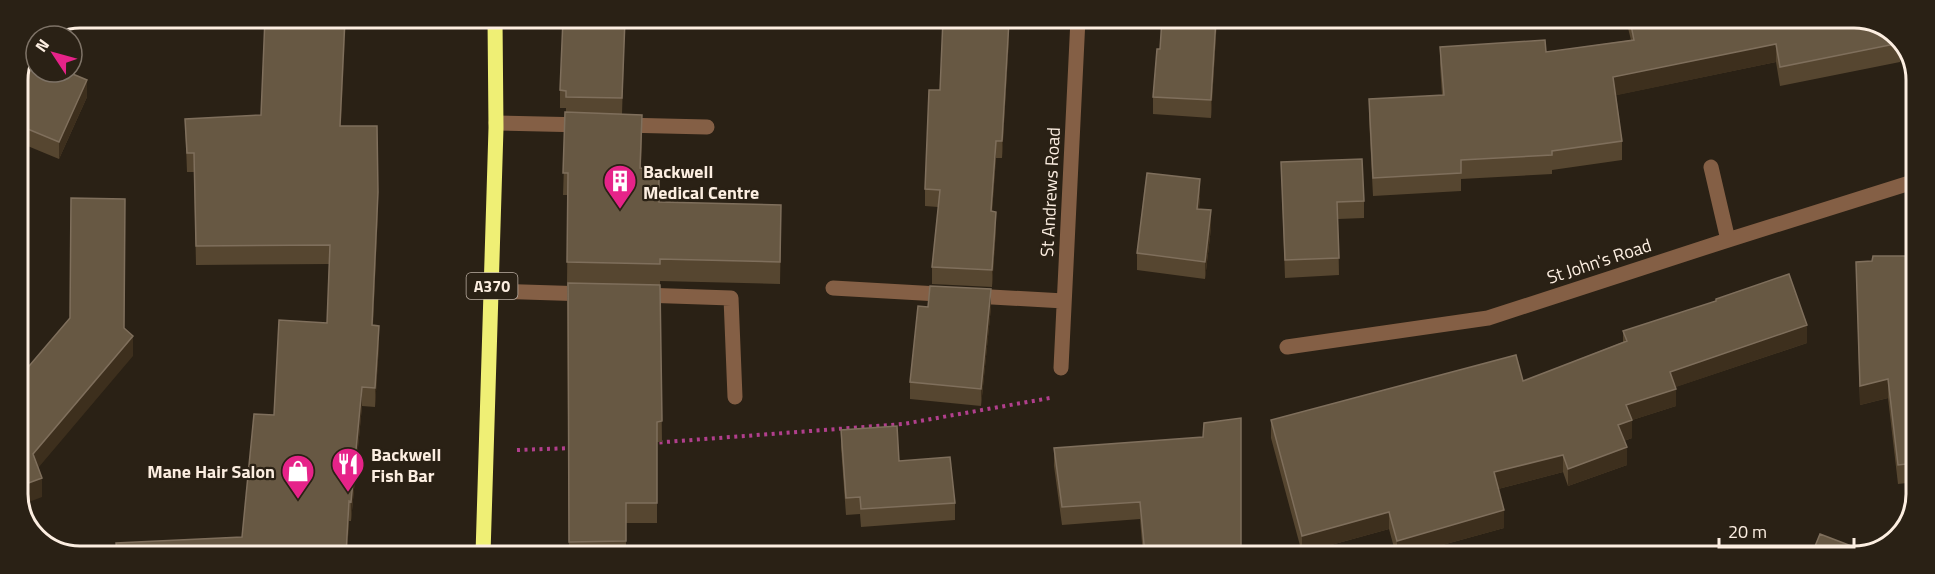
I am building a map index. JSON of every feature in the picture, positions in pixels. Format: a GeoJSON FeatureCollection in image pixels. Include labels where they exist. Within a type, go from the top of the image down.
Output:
{"type":"FeatureCollection","features":[{"type":"Feature","properties":{"kind":"main road","name":"A370"},"geometry":{"type":"LineString","coordinates":[[483,546],[496,123],[495,28]]}},
{"type":"Feature","properties":{"kind":"street","name":"St Andrews Road"},"geometry":{"type":"LineString","coordinates":[[1061,368],[1078,28]]}},
{"type":"Feature","properties":{"kind":"street"},"geometry":{"type":"LineString","coordinates":[[496,123],[707,127]]}},
{"type":"Feature","properties":{"kind":"street"},"geometry":{"type":"LineString","coordinates":[[1711,167],[1728,240]]}},
{"type":"Feature","properties":{"kind":"street","name":"St John's Road"},"geometry":{"type":"LineString","coordinates":[[1287,347],[1488,318],[1906,184]]}},
{"type":"Feature","properties":{"kind":"street"},"geometry":{"type":"LineString","coordinates":[[833,288],[1064,301]]}},
{"type":"Feature","properties":{"kind":"street"},"geometry":{"type":"LineString","coordinates":[[492,291],[600,294]]}},
{"type":"Feature","properties":{"kind":"street"},"geometry":{"type":"LineString","coordinates":[[624,295],[731,298],[735,397]]}},
{"type":"Feature","properties":{"kind":"path"},"geometry":{"type":"LineString","coordinates":[[645,444],[903,424],[1061,396],[1061,368]]}},
{"type":"Feature","properties":{"kind":"path"},"geometry":{"type":"LineString","coordinates":[[487,452],[578,447]]}},
{"type":"Feature","properties":{"kind":"building"},"geometry":{"type":"Polygon","coordinates":[[[265,28],[345,28],[340,126],[377,126],[378,192],[372,325],[379,326],[375,388],[362,387],[351,502],[349,501],[346,546],[116,546],[116,543],[242,537],[254,414],[274,415],[279,320],[327,323],[330,245],[196,246],[194,153],[187,153],[185,119],[261,115],[265,28]]]}},
{"type":"Feature","properties":{"kind":"building"},"geometry":{"type":"Polygon","coordinates":[[[563,28],[625,28],[622,98],[566,97],[566,91],[560,90],[563,28]]]}},
{"type":"Feature","properties":{"kind":"building"},"geometry":{"type":"Polygon","coordinates":[[[943,28],[1009,28],[1002,141],[996,141],[991,211],[996,212],[992,270],[932,267],[940,190],[925,189],[929,90],[940,90],[943,28]]]}},
{"type":"Feature","properties":{"kind":"building"},"geometry":{"type":"Polygon","coordinates":[[[1161,28],[1215,28],[1211,100],[1153,97],[1157,49],[1160,49],[1161,28]]]}},
{"type":"Feature","properties":{"kind":"building"},"geometry":{"type":"Polygon","coordinates":[[[1632,28],[1855,28],[1875,32],[1892,45],[1780,67],[1776,44],[1613,77],[1622,141],[1552,151],[1552,155],[1461,160],[1461,173],[1373,178],[1369,99],[1444,95],[1440,47],[1545,40],[1546,52],[1634,40],[1632,28]]]}},
{"type":"Feature","properties":{"kind":"building"},"geometry":{"type":"Polygon","coordinates":[[[84,79],[87,80],[59,142],[28,129],[28,84],[84,84],[84,79]]]}},
{"type":"Feature","properties":{"kind":"building","name":"Backwell Medical Centre"},"geometry":{"type":"Polygon","coordinates":[[[565,112],[642,115],[640,168],[659,169],[659,202],[781,205],[780,262],[660,259],[660,264],[567,262],[568,173],[563,173],[565,112]]]}},
{"type":"Feature","properties":{"kind":"building"},"geometry":{"type":"Polygon","coordinates":[[[1362,159],[1364,201],[1337,202],[1339,258],[1285,260],[1281,162],[1362,159]]]}},
{"type":"Feature","properties":{"kind":"building"},"geometry":{"type":"Polygon","coordinates":[[[1147,173],[1200,179],[1197,209],[1211,210],[1205,262],[1137,253],[1147,173]]]}},
{"type":"Feature","properties":{"kind":"building"},"geometry":{"type":"Polygon","coordinates":[[[71,198],[125,199],[124,328],[133,336],[33,454],[42,478],[29,483],[29,366],[70,318],[71,198]]]}},
{"type":"Feature","properties":{"kind":"building"},"geometry":{"type":"Polygon","coordinates":[[[1873,256],[1906,256],[1906,464],[1898,465],[1888,379],[1860,386],[1856,262],[1872,261],[1873,256]]]}},
{"type":"Feature","properties":{"kind":"building"},"geometry":{"type":"Polygon","coordinates":[[[1789,274],[1807,325],[1670,372],[1676,389],[1626,405],[1632,420],[1618,425],[1627,447],[1568,469],[1563,455],[1494,472],[1504,510],[1397,541],[1389,512],[1302,536],[1271,420],[1516,355],[1523,381],[1627,341],[1623,331],[1716,301],[1716,299],[1789,274]]]}},
{"type":"Feature","properties":{"kind":"building"},"geometry":{"type":"Polygon","coordinates":[[[568,283],[660,285],[662,421],[657,422],[657,503],[626,503],[626,541],[569,542],[568,283]]]}},
{"type":"Feature","properties":{"kind":"building"},"geometry":{"type":"Polygon","coordinates":[[[930,286],[991,289],[981,389],[910,382],[918,306],[928,307],[930,286]]]}},
{"type":"Feature","properties":{"kind":"building"},"geometry":{"type":"Polygon","coordinates":[[[1241,418],[1241,546],[1144,546],[1140,502],[1062,507],[1054,448],[1203,437],[1204,423],[1241,418]]]}},
{"type":"Feature","properties":{"kind":"building"},"geometry":{"type":"Polygon","coordinates":[[[897,426],[899,461],[950,457],[955,503],[861,509],[860,497],[846,498],[841,430],[897,426]]]}},
{"type":"Feature","properties":{"kind":"building"},"geometry":{"type":"Polygon","coordinates":[[[1820,534],[1851,546],[1815,546],[1820,534]]]}},
{"type":"Feature","properties":{"kind":"place","name":"Backwell Medical Centre"},"geometry":{"type":"Point","coordinates":[620,210]}},
{"type":"Feature","properties":{"kind":"place","name":"Backwell Fish Bar"},"geometry":{"type":"Point","coordinates":[348,493]}},
{"type":"Feature","properties":{"kind":"place","name":"Mane Hair Salon"},"geometry":{"type":"Point","coordinates":[298,500]}}]}
